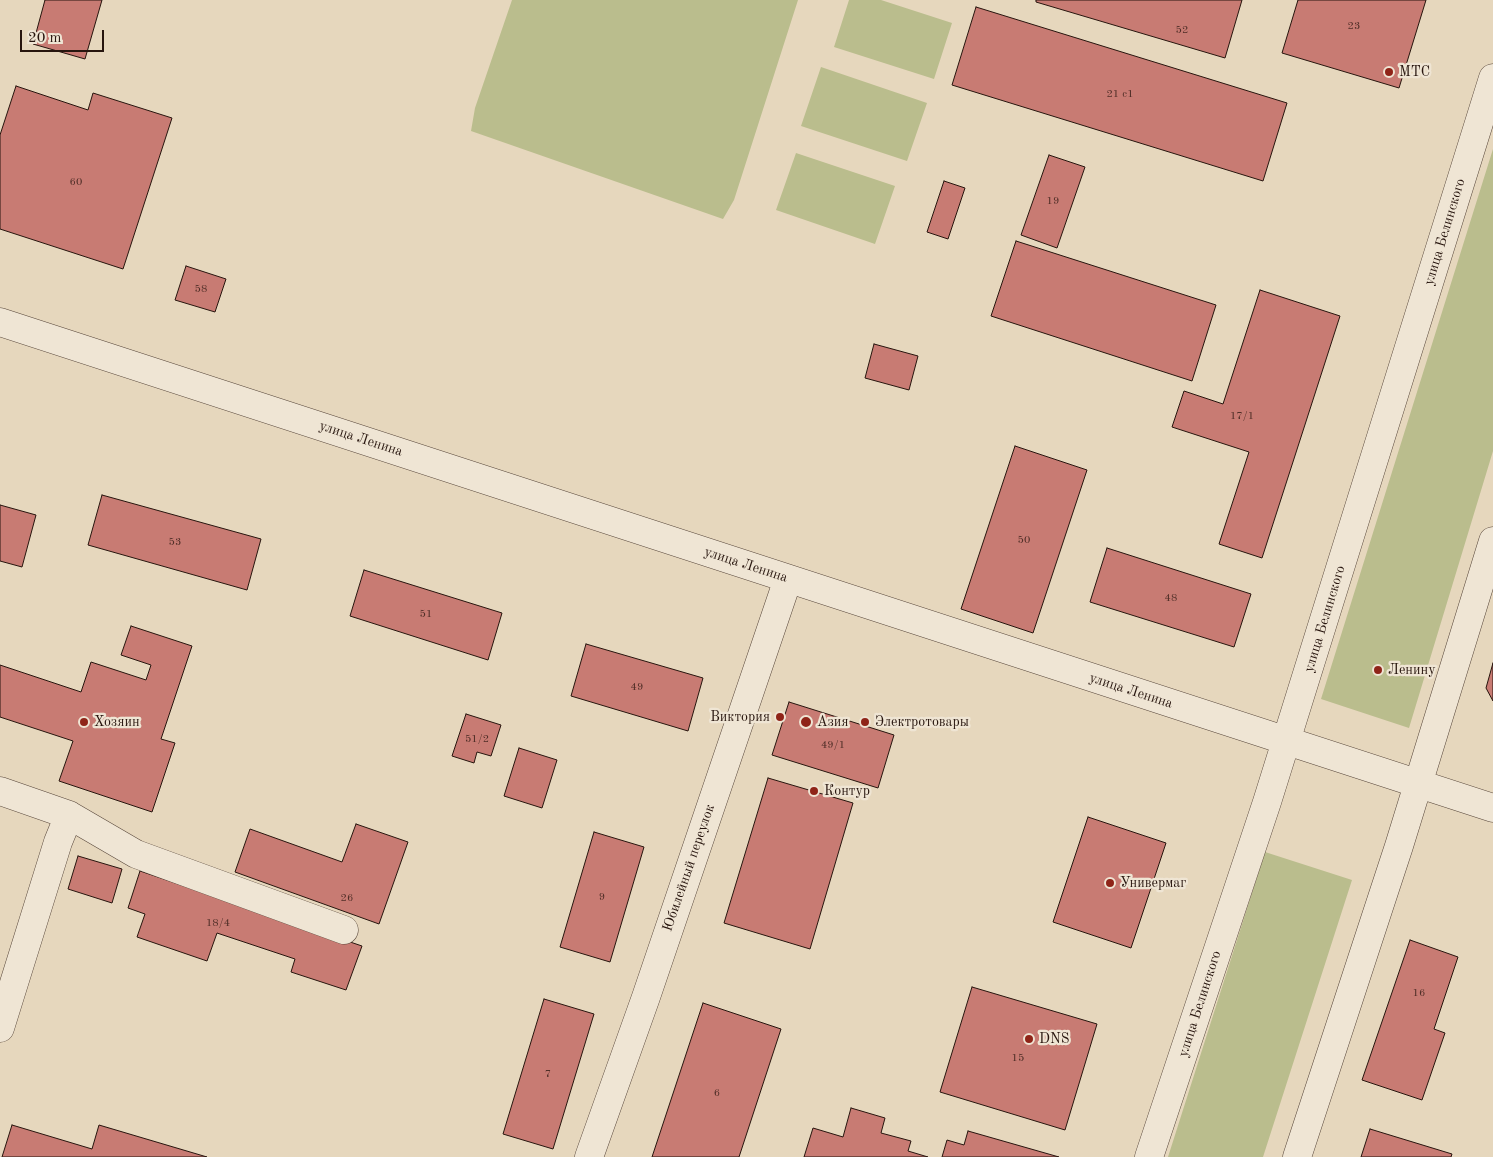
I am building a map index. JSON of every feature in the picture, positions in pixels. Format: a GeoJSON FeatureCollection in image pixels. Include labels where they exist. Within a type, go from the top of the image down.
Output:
{"type":"FeatureCollection","features":[{"type":"Feature","properties":{"kind":"street","name":"улица Белинского"},"geometry":{"type":"LineString","coordinates":[[1149,1157],[1267,802],[1493,78]]}},
{"type":"Feature","properties":{"kind":"street","name":"улица Ленина"},"geometry":{"type":"LineString","coordinates":[[0,322],[1493,808]]}},
{"type":"Feature","properties":{"kind":"street"},"geometry":{"type":"LineString","coordinates":[[1297,1157],[1396,856],[1493,541]]}},
{"type":"Feature","properties":{"kind":"street","name":"Юбилейный переулок"},"geometry":{"type":"LineString","coordinates":[[589,1157],[649,988],[788,579]]}},
{"type":"Feature","properties":{"kind":"street"},"geometry":{"type":"LineString","coordinates":[[0,790],[69,815],[136,854],[344,930]]}},
{"type":"Feature","properties":{"kind":"street"},"geometry":{"type":"LineString","coordinates":[[0,1028],[58,842],[69,815]]}},
{"type":"Feature","properties":{"kind":"green space"},"geometry":{"type":"Polygon","coordinates":[[[512,0],[798,0],[734,200],[723,219],[471,131],[475,108],[512,0]]]}},
{"type":"Feature","properties":{"kind":"green space"},"geometry":{"type":"Polygon","coordinates":[[[849,0],[881,0],[952,23],[934,79],[834,47],[849,0]]]}},
{"type":"Feature","properties":{"kind":"green space"},"geometry":{"type":"Polygon","coordinates":[[[821,67],[927,103],[907,161],[801,126],[821,67]]]}},
{"type":"Feature","properties":{"kind":"green space"},"geometry":{"type":"Polygon","coordinates":[[[1493,149],[1493,451],[1409,728],[1321,699],[1493,149]]]}},
{"type":"Feature","properties":{"kind":"green space"},"geometry":{"type":"Polygon","coordinates":[[[796,153],[895,186],[875,244],[776,210],[796,153]]]}},
{"type":"Feature","properties":{"kind":"green space"},"geometry":{"type":"Polygon","coordinates":[[[1265,852],[1352,880],[1263,1157],[1168,1157],[1265,852]]]}},
{"type":"Feature","properties":{"kind":"building"},"geometry":{"type":"Polygon","coordinates":[[[45,0],[102,0],[85,59],[33,44],[45,0]]]}},
{"type":"Feature","properties":{"kind":"building"},"geometry":{"type":"Polygon","coordinates":[[[1036,0],[1242,0],[1225,58],[1036,2],[1036,0]]]}},
{"type":"Feature","properties":{"kind":"building"},"geometry":{"type":"Polygon","coordinates":[[[1298,0],[1426,0],[1399,88],[1282,53],[1298,0]]]}},
{"type":"Feature","properties":{"kind":"building"},"geometry":{"type":"Polygon","coordinates":[[[976,7],[1287,103],[1263,181],[952,85],[976,7]]]}},
{"type":"Feature","properties":{"kind":"building"},"geometry":{"type":"Polygon","coordinates":[[[16,86],[88,110],[93,93],[172,118],[123,269],[0,229],[0,135],[16,86]]]}},
{"type":"Feature","properties":{"kind":"building"},"geometry":{"type":"Polygon","coordinates":[[[1049,155],[1085,167],[1057,248],[1021,235],[1049,155]]]}},
{"type":"Feature","properties":{"kind":"building"},"geometry":{"type":"Polygon","coordinates":[[[944,181],[965,188],[948,239],[927,232],[944,181]]]}},
{"type":"Feature","properties":{"kind":"building"},"geometry":{"type":"Polygon","coordinates":[[[1016,241],[1216,305],[1192,381],[991,316],[1016,241]]]}},
{"type":"Feature","properties":{"kind":"building"},"geometry":{"type":"Polygon","coordinates":[[[186,266],[226,279],[215,312],[175,300],[186,266]]]}},
{"type":"Feature","properties":{"kind":"building"},"geometry":{"type":"Polygon","coordinates":[[[1260,290],[1340,316],[1262,558],[1219,544],[1249,452],[1172,427],[1184,391],[1223,404],[1260,290]]]}},
{"type":"Feature","properties":{"kind":"building"},"geometry":{"type":"Polygon","coordinates":[[[874,344],[918,356],[909,390],[865,378],[874,344]]]}},
{"type":"Feature","properties":{"kind":"building"},"geometry":{"type":"Polygon","coordinates":[[[1015,446],[1087,470],[1033,633],[961,609],[1015,446]]]}},
{"type":"Feature","properties":{"kind":"building"},"geometry":{"type":"Polygon","coordinates":[[[102,495],[261,539],[247,590],[88,545],[102,495]]]}},
{"type":"Feature","properties":{"kind":"building"},"geometry":{"type":"Polygon","coordinates":[[[0,505],[36,515],[22,567],[0,561],[0,505]]]}},
{"type":"Feature","properties":{"kind":"building"},"geometry":{"type":"Polygon","coordinates":[[[1107,548],[1251,594],[1234,647],[1090,602],[1107,548]]]}},
{"type":"Feature","properties":{"kind":"building"},"geometry":{"type":"Polygon","coordinates":[[[364,570],[502,613],[488,660],[350,616],[364,570]]]}},
{"type":"Feature","properties":{"kind":"building"},"geometry":{"type":"Polygon","coordinates":[[[131,626],[192,646],[161,739],[175,743],[152,812],[59,781],[73,741],[0,717],[0,665],[81,692],[91,662],[146,680],[151,665],[121,655],[131,626]]]}},
{"type":"Feature","properties":{"kind":"building"},"geometry":{"type":"Polygon","coordinates":[[[586,644],[703,678],[688,731],[571,696],[586,644]]]}},
{"type":"Feature","properties":{"kind":"building"},"geometry":{"type":"Polygon","coordinates":[[[1493,663],[1493,701],[1486,688],[1493,663]]]}},
{"type":"Feature","properties":{"kind":"building","name":"Азия"},"geometry":{"type":"Polygon","coordinates":[[[789,702],[894,735],[878,788],[772,755],[789,702]]]}},
{"type":"Feature","properties":{"kind":"building"},"geometry":{"type":"Polygon","coordinates":[[[466,714],[501,725],[491,756],[477,752],[474,763],[452,756],[466,714]]]}},
{"type":"Feature","properties":{"kind":"building"},"geometry":{"type":"Polygon","coordinates":[[[519,748],[557,760],[542,808],[504,796],[519,748]]]}},
{"type":"Feature","properties":{"kind":"building"},"geometry":{"type":"Polygon","coordinates":[[[768,778],[853,803],[810,949],[724,923],[768,778]]]}},
{"type":"Feature","properties":{"kind":"building","name":"Универмаг"},"geometry":{"type":"Polygon","coordinates":[[[1088,817],[1166,843],[1131,948],[1053,922],[1088,817]]]}},
{"type":"Feature","properties":{"kind":"building"},"geometry":{"type":"Polygon","coordinates":[[[356,824],[408,842],[379,924],[235,872],[250,829],[342,862],[356,824]]]}},
{"type":"Feature","properties":{"kind":"building"},"geometry":{"type":"Polygon","coordinates":[[[594,832],[644,847],[610,962],[560,947],[594,832]]]}},
{"type":"Feature","properties":{"kind":"building"},"geometry":{"type":"Polygon","coordinates":[[[78,856],[122,869],[112,903],[68,889],[78,856]]]}},
{"type":"Feature","properties":{"kind":"building"},"geometry":{"type":"Polygon","coordinates":[[[140,871],[362,946],[346,990],[291,972],[295,959],[217,933],[207,961],[137,937],[145,914],[128,908],[140,871]]]}},
{"type":"Feature","properties":{"kind":"building"},"geometry":{"type":"Polygon","coordinates":[[[1410,940],[1458,957],[1434,1029],[1445,1033],[1422,1100],[1362,1080],[1410,940]]]}},
{"type":"Feature","properties":{"kind":"building"},"geometry":{"type":"Polygon","coordinates":[[[972,987],[1097,1024],[1065,1130],[940,1092],[972,987]]]}},
{"type":"Feature","properties":{"kind":"building"},"geometry":{"type":"Polygon","coordinates":[[[544,999],[594,1014],[553,1149],[503,1134],[544,999]]]}},
{"type":"Feature","properties":{"kind":"building"},"geometry":{"type":"Polygon","coordinates":[[[703,1003],[781,1029],[739,1157],[652,1157],[703,1003]]]}},
{"type":"Feature","properties":{"kind":"building"},"geometry":{"type":"Polygon","coordinates":[[[851,1108],[885,1118],[881,1133],[911,1141],[908,1151],[928,1157],[804,1157],[813,1128],[843,1137],[851,1108]]]}},
{"type":"Feature","properties":{"kind":"building"},"geometry":{"type":"Polygon","coordinates":[[[12,1125],[92,1149],[99,1125],[207,1157],[2,1157],[12,1125]]]}},
{"type":"Feature","properties":{"kind":"building"},"geometry":{"type":"Polygon","coordinates":[[[1370,1129],[1452,1154],[1451,1157],[1361,1157],[1370,1129]]]}},
{"type":"Feature","properties":{"kind":"building"},"geometry":{"type":"Polygon","coordinates":[[[968,1131],[1059,1157],[942,1157],[947,1140],[964,1145],[968,1131]]]}},
{"type":"Feature","properties":{"kind":"place","name":"МТС"},"geometry":{"type":"Point","coordinates":[1389,72]}},
{"type":"Feature","properties":{"kind":"place","name":"Ленину"},"geometry":{"type":"Point","coordinates":[1378,670]}},
{"type":"Feature","properties":{"kind":"place","name":"Виктория"},"geometry":{"type":"Point","coordinates":[780,717]}},
{"type":"Feature","properties":{"kind":"place","name":"Хозяин"},"geometry":{"type":"Point","coordinates":[84,722]}},
{"type":"Feature","properties":{"kind":"place","name":"Азия"},"geometry":{"type":"Point","coordinates":[806,722]}},
{"type":"Feature","properties":{"kind":"place","name":"Электротовары"},"geometry":{"type":"Point","coordinates":[865,722]}},
{"type":"Feature","properties":{"kind":"place","name":"Контур"},"geometry":{"type":"Point","coordinates":[814,791]}},
{"type":"Feature","properties":{"kind":"place","name":"Универмаг"},"geometry":{"type":"Point","coordinates":[1110,883]}},
{"type":"Feature","properties":{"kind":"place","name":"DNS"},"geometry":{"type":"Point","coordinates":[1029,1039]}}]}
